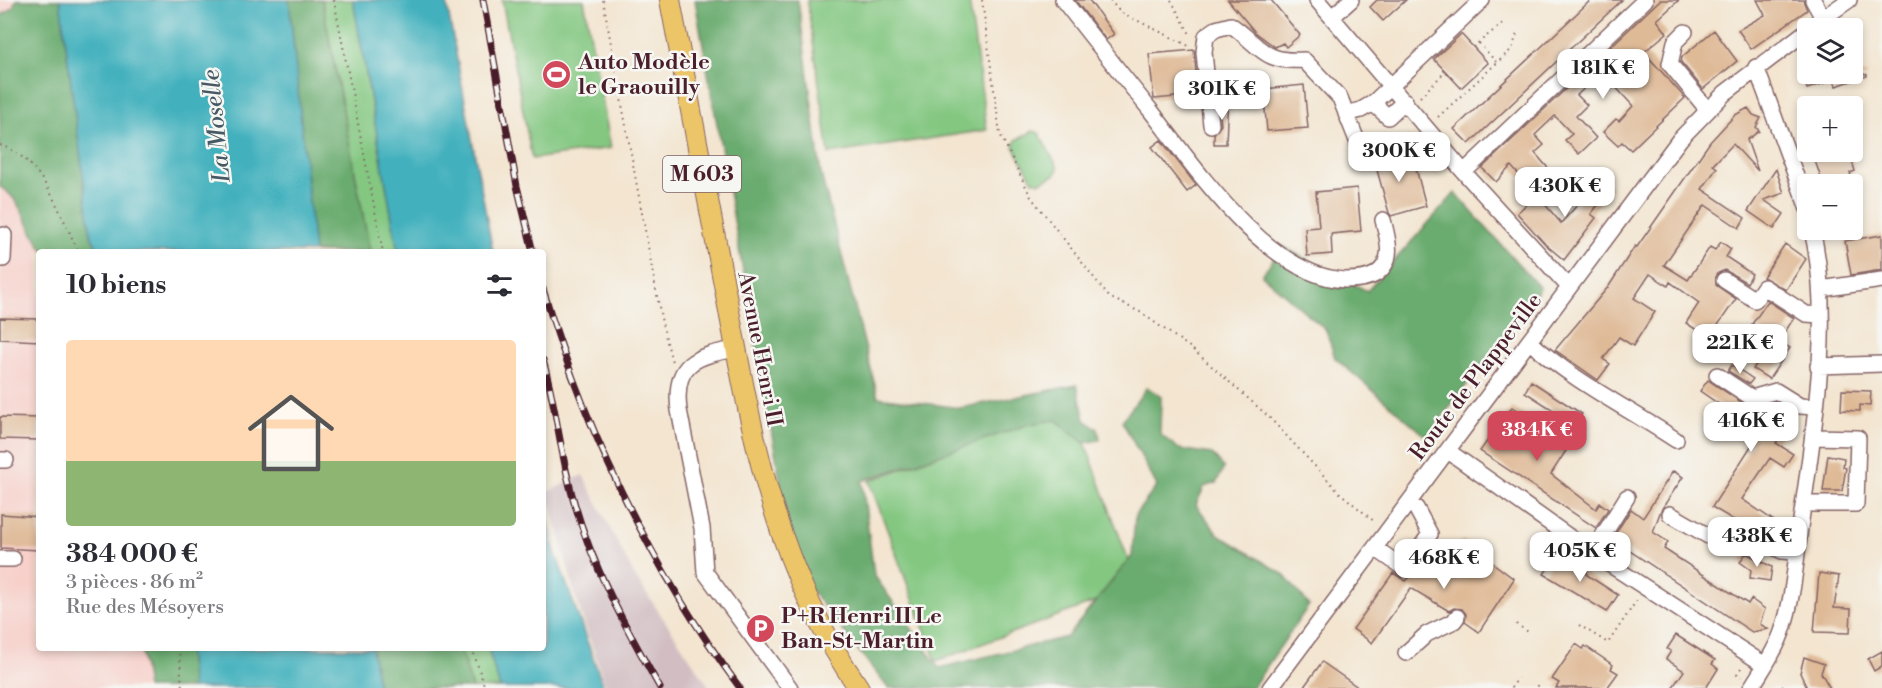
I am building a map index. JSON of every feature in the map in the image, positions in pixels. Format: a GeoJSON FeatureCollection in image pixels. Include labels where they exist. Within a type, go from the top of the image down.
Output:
{"type":"FeatureCollection","features":[{"type":"Feature","properties":{"kind":"main road","name":"Avenue Henri II"},"geometry":{"type":"LineString","coordinates":[[670,0],[761,471],[795,574],[845,668],[860,688]]}},
{"type":"Feature","properties":{"kind":"street"},"geometry":{"type":"LineString","coordinates":[[1063,0],[1226,206],[1290,261],[1329,279],[1354,280],[1373,276],[1384,268],[1389,254],[1383,220]]}},
{"type":"Feature","properties":{"kind":"street"},"geometry":{"type":"LineString","coordinates":[[1317,0],[1464,172],[1569,287]]}},
{"type":"Feature","properties":{"kind":"street"},"geometry":{"type":"LineString","coordinates":[[1332,17],[1351,0]]}},
{"type":"Feature","properties":{"kind":"street"},"geometry":{"type":"LineString","coordinates":[[1346,114],[1361,111],[1373,103],[1482,0]]}},
{"type":"Feature","properties":{"kind":"street"},"geometry":{"type":"LineString","coordinates":[[1464,172],[1645,0]]}},
{"type":"Feature","properties":{"kind":"street"},"geometry":{"type":"LineString","coordinates":[[1813,0],[1823,18]]}},
{"type":"Feature","properties":{"kind":"street","name":"Route de Plappeville"},"geometry":{"type":"LineString","coordinates":[[1823,18],[1849,0]]}},
{"type":"Feature","properties":{"kind":"street"},"geometry":{"type":"LineString","coordinates":[[1211,125],[1201,50],[1206,36],[1216,29],[1231,26],[1254,41],[1268,57],[1286,62],[1304,60],[1340,98],[1362,153]]}},
{"type":"Feature","properties":{"kind":"street"},"geometry":{"type":"LineString","coordinates":[[1685,32],[1675,42],[1670,64],[1707,109]]}},
{"type":"Feature","properties":{"kind":"street","name":"Route de Plappeville"},"geometry":{"type":"LineString","coordinates":[[1270,688],[1680,138],[1707,109],[1756,67],[1797,37]]}},
{"type":"Feature","properties":{"kind":"street"},"geometry":{"type":"LineString","coordinates":[[1756,67],[1797,179]]}},
{"type":"Feature","properties":{"kind":"street"},"geometry":{"type":"LineString","coordinates":[[1373,103],[1388,117],[1407,104]]}},
{"type":"Feature","properties":{"kind":"street"},"geometry":{"type":"LineString","coordinates":[[0,259],[3,260],[4,235]]}},
{"type":"Feature","properties":{"kind":"street"},"geometry":{"type":"LineString","coordinates":[[1751,688],[1783,630],[1804,504],[1813,438],[1821,289],[1820,269],[1814,240]]}},
{"type":"Feature","properties":{"kind":"street"},"geometry":{"type":"LineString","coordinates":[[1724,280],[1755,300],[1764,287],[1806,314],[1820,315]]}},
{"type":"Feature","properties":{"kind":"street"},"geometry":{"type":"LineString","coordinates":[[1821,289],[1882,280]]}},
{"type":"Feature","properties":{"kind":"street"},"geometry":{"type":"LineString","coordinates":[[1528,341],[1592,389],[1633,411],[1676,440]]}},
{"type":"Feature","properties":{"kind":"street"},"geometry":{"type":"LineString","coordinates":[[736,349],[691,361],[680,374],[676,391],[702,528],[705,572],[790,688]]}},
{"type":"Feature","properties":{"kind":"street"},"geometry":{"type":"LineString","coordinates":[[1818,366],[1882,364]]}},
{"type":"Feature","properties":{"kind":"street"},"geometry":{"type":"LineString","coordinates":[[1717,375],[1752,398],[1776,390],[1800,406],[1815,407]]}},
{"type":"Feature","properties":{"kind":"street"},"geometry":{"type":"LineString","coordinates":[[1804,504],[1856,504],[1858,438],[1813,438]]}},
{"type":"Feature","properties":{"kind":"street"},"geometry":{"type":"LineString","coordinates":[[1448,451],[1592,553],[1765,665]]}},
{"type":"Feature","properties":{"kind":"street"},"geometry":{"type":"LineString","coordinates":[[1592,553],[1628,497]]}},
{"type":"Feature","properties":{"kind":"street"},"geometry":{"type":"LineString","coordinates":[[1375,548],[1405,569],[1430,534],[1416,508],[1409,503]]}},
{"type":"Feature","properties":{"kind":"street"},"geometry":{"type":"LineString","coordinates":[[1670,514],[1710,537],[1744,531],[1782,551],[1797,552]]}},
{"type":"Feature","properties":{"kind":"street"},"geometry":{"type":"LineString","coordinates":[[1406,653],[1427,634],[1454,621],[1457,616]]}},
{"type":"Feature","properties":{"kind":"path"},"geometry":{"type":"LineString","coordinates":[[334,0],[382,249]]}},
{"type":"Feature","properties":{"kind":"path"},"geometry":{"type":"LineString","coordinates":[[603,0],[662,323],[670,359],[680,374]]}},
{"type":"Feature","properties":{"kind":"path"},"geometry":{"type":"LineString","coordinates":[[982,0],[1000,134],[1031,197],[1109,297],[1140,312],[1191,348],[1268,416],[1340,493],[1388,531]]}},
{"type":"Feature","properties":{"kind":"path"},"geometry":{"type":"LineString","coordinates":[[1110,0],[1120,12],[1185,45],[1201,50]]}},
{"type":"Feature","properties":{"kind":"path"},"geometry":{"type":"LineString","coordinates":[[1171,0],[1201,50]]}},
{"type":"Feature","properties":{"kind":"path"},"geometry":{"type":"LineString","coordinates":[[1473,47],[1503,23]]}},
{"type":"Feature","properties":{"kind":"path"},"geometry":{"type":"LineString","coordinates":[[1426,127],[1512,49],[1517,34]]}},
{"type":"Feature","properties":{"kind":"path"},"geometry":{"type":"LineString","coordinates":[[1479,42],[1497,63]]}},
{"type":"Feature","properties":{"kind":"path"},"geometry":{"type":"LineString","coordinates":[[1407,104],[1446,71]]}},
{"type":"Feature","properties":{"kind":"path"},"geometry":{"type":"LineString","coordinates":[[0,145],[29,163],[51,193],[78,249]]}},
{"type":"Feature","properties":{"kind":"path"},"geometry":{"type":"LineString","coordinates":[[1579,625],[1608,643],[1645,588]]}},
{"type":"Feature","properties":{"kind":"path"},"geometry":{"type":"LineString","coordinates":[[1516,624],[1530,633]]}},
{"type":"Feature","properties":{"kind":"path"},"geometry":{"type":"LineString","coordinates":[[179,651],[182,688]]}},
{"type":"Feature","properties":{"kind":"path"},"geometry":{"type":"LineString","coordinates":[[473,651],[485,688]]}},
{"type":"Feature","properties":{"kind":"path"},"geometry":{"type":"LineString","coordinates":[[1510,688],[1518,678]]}},
{"type":"Feature","properties":{"kind":"shaded area"},"geometry":{"type":"Polygon","coordinates":[[[0,0],[32,0],[80,249],[36,249],[36,651],[153,651],[156,688],[0,688],[0,0]]]}},
{"type":"Feature","properties":{"kind":"shaded area"},"geometry":{"type":"Polygon","coordinates":[[[583,475],[634,575],[710,688],[607,688],[575,595],[548,492],[583,475]]]}},
{"type":"Feature","properties":{"kind":"green space"},"geometry":{"type":"Polygon","coordinates":[[[16,0],[60,0],[91,235],[98,249],[43,249],[14,199],[0,187],[0,16],[13,8],[16,0]]]}},
{"type":"Feature","properties":{"kind":"green space"},"geometry":{"type":"Polygon","coordinates":[[[289,0],[322,0],[369,249],[314,249],[289,0]]]}},
{"type":"Feature","properties":{"kind":"green space"},"geometry":{"type":"Polygon","coordinates":[[[322,0],[353,0],[397,249],[369,249],[322,0]]]}},
{"type":"Feature","properties":{"kind":"green space","name":"Auto Modèle le Graouilly"},"geometry":{"type":"Polygon","coordinates":[[[502,0],[584,0],[611,148],[532,159],[502,0]]]}},
{"type":"Feature","properties":{"kind":"green space"},"geometry":{"type":"Polygon","coordinates":[[[695,0],[798,0],[821,174],[878,397],[960,408],[1077,385],[1085,420],[1098,429],[1100,440],[1084,443],[1056,420],[1030,424],[862,481],[874,575],[939,668],[1067,637],[1132,556],[1135,515],[1157,486],[1122,421],[1147,387],[1161,397],[1160,434],[1179,449],[1212,454],[1224,468],[1216,483],[1204,487],[1196,505],[1218,534],[1283,574],[1309,605],[1252,688],[888,688],[796,571],[695,0]]]}},
{"type":"Feature","properties":{"kind":"green space"},"geometry":{"type":"Polygon","coordinates":[[[807,0],[969,0],[987,130],[829,154],[807,0]]]}},
{"type":"Feature","properties":{"kind":"green space"},"geometry":{"type":"Polygon","coordinates":[[[1033,131],[1039,133],[1058,168],[1055,175],[1040,182],[1033,181],[1014,147],[1016,140],[1033,131]]]}},
{"type":"Feature","properties":{"kind":"green space"},"geometry":{"type":"Polygon","coordinates":[[[1455,193],[1540,288],[1427,437],[1335,358],[1326,330],[1262,275],[1282,246],[1367,291],[1455,193]]]}},
{"type":"Feature","properties":{"kind":"green space"},"geometry":{"type":"Polygon","coordinates":[[[1071,405],[1138,586],[936,661],[869,481],[1071,405]]]}},
{"type":"Feature","properties":{"kind":"green space"},"geometry":{"type":"Polygon","coordinates":[[[141,651],[188,651],[192,688],[147,688],[141,651]]]}},
{"type":"Feature","properties":{"kind":"green space"},"geometry":{"type":"Polygon","coordinates":[[[372,651],[461,651],[472,688],[378,688],[372,651]]]}},
{"type":"Feature","properties":{"kind":"green space"},"geometry":{"type":"Polygon","coordinates":[[[461,651],[489,651],[500,688],[472,688],[461,651]]]}},
{"type":"Feature","properties":{"kind":"water","name":"La Moselle"},"geometry":{"type":"Polygon","coordinates":[[[60,0],[289,0],[314,249],[98,249],[91,235],[60,0]]]}},
{"type":"Feature","properties":{"kind":"water"},"geometry":{"type":"Polygon","coordinates":[[[353,0],[446,0],[492,249],[397,249],[353,0]]]}},
{"type":"Feature","properties":{"kind":"water"},"geometry":{"type":"Polygon","coordinates":[[[546,513],[554,549],[604,688],[500,688],[489,651],[546,651],[546,513]]]}},
{"type":"Feature","properties":{"kind":"water"},"geometry":{"type":"Polygon","coordinates":[[[188,651],[372,651],[378,688],[192,688],[188,651]]]}},
{"type":"Feature","properties":{"kind":"building"},"geometry":{"type":"Polygon","coordinates":[[[1075,0],[1089,0],[1114,34],[1106,40],[1075,0]]]}},
{"type":"Feature","properties":{"kind":"building"},"geometry":{"type":"Polygon","coordinates":[[[1228,0],[1271,0],[1300,35],[1286,47],[1283,43],[1275,47],[1255,32],[1228,0]]]}},
{"type":"Feature","properties":{"kind":"building"},"geometry":{"type":"Polygon","coordinates":[[[1377,0],[1406,0],[1383,21],[1370,7],[1377,0]]]}},
{"type":"Feature","properties":{"kind":"building"},"geometry":{"type":"Polygon","coordinates":[[[1591,0],[1622,0],[1469,144],[1454,129],[1591,0]]]}},
{"type":"Feature","properties":{"kind":"building"},"geometry":{"type":"Polygon","coordinates":[[[1660,0],[1679,0],[1657,20],[1667,33],[1644,52],[1685,98],[1631,150],[1622,142],[1618,146],[1603,132],[1616,119],[1619,121],[1633,106],[1602,72],[1577,95],[1587,105],[1576,116],[1596,138],[1579,154],[1565,140],[1572,134],[1555,116],[1535,135],[1544,145],[1535,153],[1548,168],[1533,182],[1525,174],[1521,177],[1511,166],[1496,182],[1482,168],[1660,0]]]}},
{"type":"Feature","properties":{"kind":"building"},"geometry":{"type":"Polygon","coordinates":[[[1757,0],[1803,0],[1807,10],[1751,49],[1738,30],[1765,15],[1757,0]]]}},
{"type":"Feature","properties":{"kind":"building"},"geometry":{"type":"Polygon","coordinates":[[[1714,30],[1737,61],[1703,89],[1681,62],[1682,57],[1714,30]]]}},
{"type":"Feature","properties":{"kind":"building"},"geometry":{"type":"Polygon","coordinates":[[[1461,34],[1488,63],[1461,88],[1434,59],[1461,34]]]}},
{"type":"Feature","properties":{"kind":"building"},"geometry":{"type":"Polygon","coordinates":[[[1194,50],[1198,95],[1154,99],[1149,54],[1194,50]]]}},
{"type":"Feature","properties":{"kind":"building"},"geometry":{"type":"Polygon","coordinates":[[[1805,84],[1822,84],[1807,89],[1805,84]]]}},
{"type":"Feature","properties":{"kind":"building"},"geometry":{"type":"Polygon","coordinates":[[[1304,85],[1308,128],[1267,131],[1263,89],[1304,85]]]}},
{"type":"Feature","properties":{"kind":"building"},"geometry":{"type":"Polygon","coordinates":[[[1218,94],[1228,94],[1226,144],[1214,144],[1214,134],[1221,125],[1218,94]]]}},
{"type":"Feature","properties":{"kind":"building"},"geometry":{"type":"Polygon","coordinates":[[[1748,108],[1753,115],[1761,118],[1756,127],[1759,131],[1747,140],[1758,171],[1733,144],[1713,165],[1717,168],[1702,189],[1745,218],[1739,228],[1705,205],[1664,265],[1688,280],[1710,247],[1715,250],[1721,242],[1731,249],[1726,257],[1752,274],[1747,283],[1725,270],[1716,274],[1716,285],[1736,299],[1709,338],[1686,323],[1699,303],[1670,282],[1668,286],[1650,274],[1634,298],[1655,312],[1633,346],[1619,337],[1603,359],[1610,364],[1598,380],[1555,350],[1609,286],[1710,142],[1735,115],[1748,108]]]}},
{"type":"Feature","properties":{"kind":"building"},"geometry":{"type":"Polygon","coordinates":[[[1161,140],[1196,185],[1187,192],[1152,147],[1161,140]]]}},
{"type":"Feature","properties":{"kind":"building"},"geometry":{"type":"Polygon","coordinates":[[[1381,142],[1387,164],[1413,157],[1426,206],[1391,216],[1370,145],[1381,142]]]}},
{"type":"Feature","properties":{"kind":"building"},"geometry":{"type":"Polygon","coordinates":[[[1815,162],[1852,162],[1855,171],[1850,174],[1820,174],[1815,162]]]}},
{"type":"Feature","properties":{"kind":"building"},"geometry":{"type":"Polygon","coordinates":[[[1776,169],[1784,193],[1764,200],[1784,214],[1774,229],[1748,211],[1776,169]]]}},
{"type":"Feature","properties":{"kind":"building"},"geometry":{"type":"Polygon","coordinates":[[[1594,174],[1612,187],[1591,214],[1596,218],[1564,260],[1546,245],[1517,213],[1537,195],[1561,223],[1580,202],[1575,198],[1594,174]]]}},
{"type":"Feature","properties":{"kind":"building"},"geometry":{"type":"Polygon","coordinates":[[[1357,188],[1361,231],[1331,234],[1332,254],[1307,256],[1305,228],[1319,227],[1316,192],[1357,188]]]}},
{"type":"Feature","properties":{"kind":"building"},"geometry":{"type":"Polygon","coordinates":[[[1882,235],[1882,270],[1851,275],[1845,241],[1863,240],[1863,238],[1882,235]]]}},
{"type":"Feature","properties":{"kind":"building"},"geometry":{"type":"Polygon","coordinates":[[[1785,244],[1806,259],[1786,290],[1763,277],[1785,244]]]}},
{"type":"Feature","properties":{"kind":"building"},"geometry":{"type":"Polygon","coordinates":[[[1768,301],[1794,318],[1779,341],[1790,348],[1769,379],[1753,369],[1774,338],[1752,324],[1768,301]]]}},
{"type":"Feature","properties":{"kind":"building"},"geometry":{"type":"Polygon","coordinates":[[[0,318],[36,319],[36,341],[0,339],[0,318]]]}},
{"type":"Feature","properties":{"kind":"building"},"geometry":{"type":"Polygon","coordinates":[[[1732,365],[1753,379],[1749,384],[1728,371],[1732,365]]]}},
{"type":"Feature","properties":{"kind":"building"},"geometry":{"type":"Polygon","coordinates":[[[1708,380],[1747,406],[1767,407],[1775,402],[1795,414],[1776,443],[1793,454],[1784,467],[1770,458],[1742,499],[1777,523],[1774,536],[1749,522],[1737,522],[1712,507],[1753,443],[1726,425],[1733,414],[1700,391],[1708,380]]]}},
{"type":"Feature","properties":{"kind":"building"},"geometry":{"type":"Polygon","coordinates":[[[1531,381],[1582,414],[1575,424],[1525,392],[1531,381]]]}},
{"type":"Feature","properties":{"kind":"building"},"geometry":{"type":"Polygon","coordinates":[[[1842,390],[1871,391],[1870,406],[1860,405],[1860,411],[1841,410],[1842,390]]]}},
{"type":"Feature","properties":{"kind":"building"},"geometry":{"type":"Polygon","coordinates":[[[1512,407],[1569,446],[1551,474],[1596,509],[1600,503],[1608,509],[1596,528],[1480,451],[1512,407]]]}},
{"type":"Feature","properties":{"kind":"building"},"geometry":{"type":"Polygon","coordinates":[[[0,417],[36,418],[36,440],[0,439],[0,417]]]}},
{"type":"Feature","properties":{"kind":"building"},"geometry":{"type":"Polygon","coordinates":[[[1828,455],[1844,458],[1843,467],[1846,468],[1842,491],[1823,491],[1828,455]]]}},
{"type":"Feature","properties":{"kind":"building"},"geometry":{"type":"Polygon","coordinates":[[[1673,471],[1683,477],[1661,510],[1653,532],[1668,542],[1664,549],[1748,604],[1751,599],[1765,609],[1760,624],[1768,629],[1752,632],[1612,539],[1631,509],[1643,518],[1673,471]]]}},
{"type":"Feature","properties":{"kind":"building"},"geometry":{"type":"Polygon","coordinates":[[[1,514],[36,517],[36,550],[1,548],[1,514]]]}},
{"type":"Feature","properties":{"kind":"building"},"geometry":{"type":"Polygon","coordinates":[[[1462,540],[1514,579],[1479,632],[1465,622],[1466,614],[1462,609],[1454,608],[1449,611],[1411,588],[1372,643],[1353,629],[1393,573],[1406,581],[1414,573],[1419,577],[1426,568],[1433,573],[1453,544],[1458,547],[1462,540]]]}},
{"type":"Feature","properties":{"kind":"building"},"geometry":{"type":"Polygon","coordinates":[[[1561,549],[1563,559],[1582,571],[1587,570],[1587,575],[1618,595],[1607,612],[1544,574],[1561,549]]]}},
{"type":"Feature","properties":{"kind":"building"},"geometry":{"type":"Polygon","coordinates":[[[1746,553],[1772,567],[1770,581],[1750,578],[1751,570],[1740,562],[1746,553]]]}},
{"type":"Feature","properties":{"kind":"building"},"geometry":{"type":"Polygon","coordinates":[[[1819,573],[1839,576],[1834,608],[1851,609],[1850,633],[1814,632],[1819,573]]]}},
{"type":"Feature","properties":{"kind":"building"},"geometry":{"type":"Polygon","coordinates":[[[1676,635],[1715,660],[1712,664],[1718,669],[1706,688],[1672,688],[1684,671],[1666,659],[1671,651],[1667,649],[1676,635]]]}},
{"type":"Feature","properties":{"kind":"building"},"geometry":{"type":"Polygon","coordinates":[[[1576,644],[1583,649],[1585,646],[1613,665],[1611,669],[1618,673],[1607,688],[1556,688],[1559,683],[1552,679],[1576,644]]]}},
{"type":"Feature","properties":{"kind":"building"},"geometry":{"type":"Polygon","coordinates":[[[1882,651],[1882,666],[1874,671],[1868,659],[1882,651]]]}},
{"type":"Feature","properties":{"kind":"building"},"geometry":{"type":"Polygon","coordinates":[[[1804,657],[1824,664],[1821,673],[1830,688],[1807,688],[1800,673],[1804,657]]]}},
{"type":"Feature","properties":{"kind":"building"},"geometry":{"type":"Polygon","coordinates":[[[1322,662],[1359,688],[1303,688],[1322,662]]]}},
{"type":"Feature","properties":{"kind":"railway"},"geometry":{"type":"LineString","coordinates":[[483,0],[517,186],[532,249]]}},
{"type":"Feature","properties":{"kind":"railway"},"geometry":{"type":"LineString","coordinates":[[546,298],[579,395],[624,497],[678,595],[740,688]]}},
{"type":"Feature","properties":{"kind":"railway"},"geometry":{"type":"LineString","coordinates":[[546,373],[569,481],[590,548],[610,596],[660,688]]}},
{"type":"Feature","properties":{"kind":"place","name":"Auto Modèle le Graouilly"},"geometry":{"type":"Point","coordinates":[557,74]}},
{"type":"Feature","properties":{"kind":"place","name":"P+R Henri II Le Ban-St-Martin"},"geometry":{"type":"Point","coordinates":[760,628]}}]}
